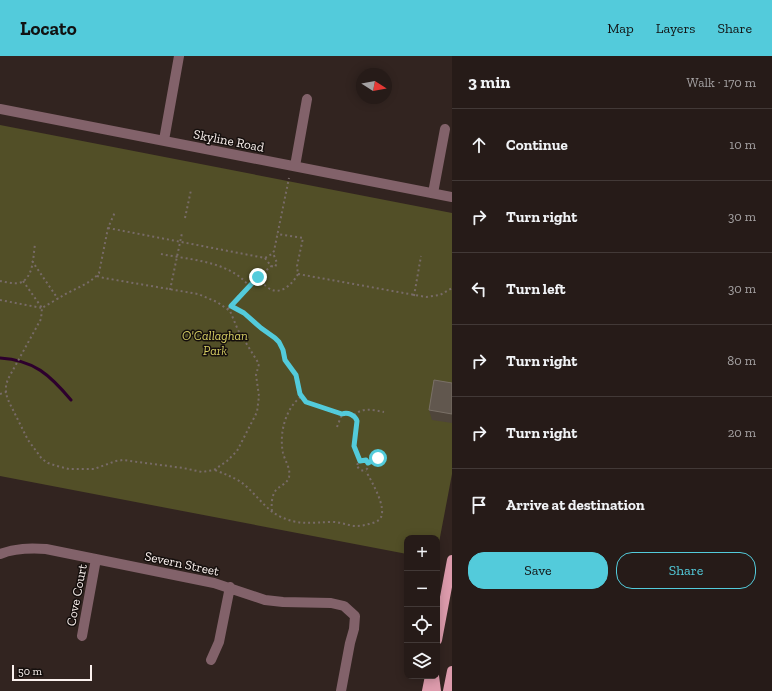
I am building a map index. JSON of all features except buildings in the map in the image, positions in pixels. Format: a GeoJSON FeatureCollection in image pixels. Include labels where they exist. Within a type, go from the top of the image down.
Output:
{"type":"FeatureCollection","features":[{"type":"Feature","properties":{"kind":"main road"},"geometry":{"type":"LineString","coordinates":[[440,624],[452,560]]}},
{"type":"Feature","properties":{"kind":"main road"},"geometry":{"type":"LineString","coordinates":[[448,691],[452,671]]}},
{"type":"Feature","properties":{"kind":"main road"},"geometry":{"type":"LineString","coordinates":[[427,691],[429,679]]}},
{"type":"Feature","properties":{"kind":"main road"},"geometry":{"type":"LineString","coordinates":[[434,679],[436,691]]}},
{"type":"Feature","properties":{"kind":"street"},"geometry":{"type":"LineString","coordinates":[[164,140],[179,56]]}},
{"type":"Feature","properties":{"kind":"street"},"geometry":{"type":"LineString","coordinates":[[295,166],[307,99]]}},
{"type":"Feature","properties":{"kind":"street","name":"Skyline Road"},"geometry":{"type":"LineString","coordinates":[[0,109],[452,197]]}},
{"type":"Feature","properties":{"kind":"street"},"geometry":{"type":"LineString","coordinates":[[433,193],[445,129]]}},
{"type":"Feature","properties":{"kind":"street","name":"Severn Street"},"geometry":{"type":"LineString","coordinates":[[0,554],[25,548],[46,549],[192,578],[230,587],[265,600],[331,603],[344,606],[355,616],[354,629],[350,642],[341,691]]}},
{"type":"Feature","properties":{"kind":"street","name":"Cove Court"},"geometry":{"type":"LineString","coordinates":[[82,636],[96,559]]}},
{"type":"Feature","properties":{"kind":"street"},"geometry":{"type":"LineString","coordinates":[[211,660],[219,642],[230,587]]}},
{"type":"Feature","properties":{"kind":"path"},"geometry":{"type":"LineString","coordinates":[[228,309],[258,277],[271,266],[274,267],[277,263],[273,253],[289,178]]}},
{"type":"Feature","properties":{"kind":"path"},"geometry":{"type":"LineString","coordinates":[[185,218],[191,190]]}},
{"type":"Feature","properties":{"kind":"path"},"geometry":{"type":"LineString","coordinates":[[0,300],[42,308],[97,276],[99,273],[108,228],[115,212]]}},
{"type":"Feature","properties":{"kind":"path"},"geometry":{"type":"LineString","coordinates":[[108,228],[265,258],[271,266]]}},
{"type":"Feature","properties":{"kind":"path"},"geometry":{"type":"LineString","coordinates":[[170,290],[182,233]]}},
{"type":"Feature","properties":{"kind":"path"},"geometry":{"type":"LineString","coordinates":[[258,277],[266,287],[279,291],[291,285],[298,274],[297,266],[303,238],[277,234]]}},
{"type":"Feature","properties":{"kind":"path"},"geometry":{"type":"LineString","coordinates":[[0,281],[14,283],[23,281],[29,274],[35,244]]}},
{"type":"Feature","properties":{"kind":"path"},"geometry":{"type":"LineString","coordinates":[[265,258],[273,253]]}},
{"type":"Feature","properties":{"kind":"path"},"geometry":{"type":"LineString","coordinates":[[161,254],[225,268],[238,275],[249,286]]}},
{"type":"Feature","properties":{"kind":"path"},"geometry":{"type":"LineString","coordinates":[[414,296],[422,256]]}},
{"type":"Feature","properties":{"kind":"path"},"geometry":{"type":"LineString","coordinates":[[32,261],[58,299]]}},
{"type":"Feature","properties":{"kind":"path"},"geometry":{"type":"LineString","coordinates":[[298,274],[414,296],[434,297],[452,288]]}},
{"type":"Feature","properties":{"kind":"path"},"geometry":{"type":"LineString","coordinates":[[97,276],[203,296],[228,309],[233,316],[238,330],[259,364],[256,375],[259,385],[259,404],[254,420],[237,450],[227,461],[214,470]]}},
{"type":"Feature","properties":{"kind":"path"},"geometry":{"type":"LineString","coordinates":[[23,281],[42,308],[41,319],[8,379],[6,392],[9,402],[28,440],[42,459],[48,463],[69,469],[94,469],[123,460],[183,468],[197,472],[214,470],[231,475],[238,480],[278,516],[299,523],[342,522],[355,526],[362,526],[374,522],[382,515],[382,506],[366,471]]}},
{"type":"Feature","properties":{"kind":"path"},"geometry":{"type":"LineString","coordinates":[[231,306],[244,313],[279,342],[283,350],[285,360],[296,375],[302,396],[306,402],[342,414],[354,415],[359,411],[365,410],[384,412]]}},
{"type":"Feature","properties":{"kind":"path"},"geometry":{"type":"LineString","coordinates":[[0,394],[6,392]]}},
{"type":"Feature","properties":{"kind":"path"},"geometry":{"type":"LineString","coordinates":[[272,512],[272,500],[274,493],[279,487],[287,482],[290,474],[282,448],[283,428],[288,414],[296,400],[302,396]]}},
{"type":"Feature","properties":{"kind":"path"},"geometry":{"type":"LineString","coordinates":[[337,427],[342,414]]}},
{"type":"Feature","properties":{"kind":"path"},"geometry":{"type":"LineString","coordinates":[[354,415],[357,421],[354,446],[360,461],[358,467],[362,471],[366,471]]}},
{"type":"Feature","properties":{"kind":"path"},"geometry":{"type":"LineString","coordinates":[[368,463],[378,458]]}},
{"type":"Feature","properties":{"kind":"path"},"geometry":{"type":"LineString","coordinates":[[360,461],[366,460],[368,463]]}},
{"type":"Feature","properties":{"kind":"path"},"geometry":{"type":"LineString","coordinates":[[366,471],[369,466],[368,463]]}},
{"type":"Feature","properties":{"kind":"green space","name":"O'Callaghan Park"},"geometry":{"type":"Polygon","coordinates":[[[0,125],[452,213],[452,474],[440,537],[440,535],[404,535],[404,553],[0,476],[0,125]]]}},
{"type":"Feature","properties":{"kind":"waterway"},"geometry":{"type":"LineString","coordinates":[[0,358],[12,359],[40,370],[56,383],[71,400]]}},
{"type":"Feature","properties":{"kind":"route"},"geometry":{"type":"LineString","coordinates":[[258,277],[240,294],[231,306],[244,313],[279,342],[283,350],[285,360],[296,375],[300,394],[306,402],[342,414],[354,415],[356,417],[357,421],[354,446],[360,461],[366,460],[368,463],[378,458]]}}]}
